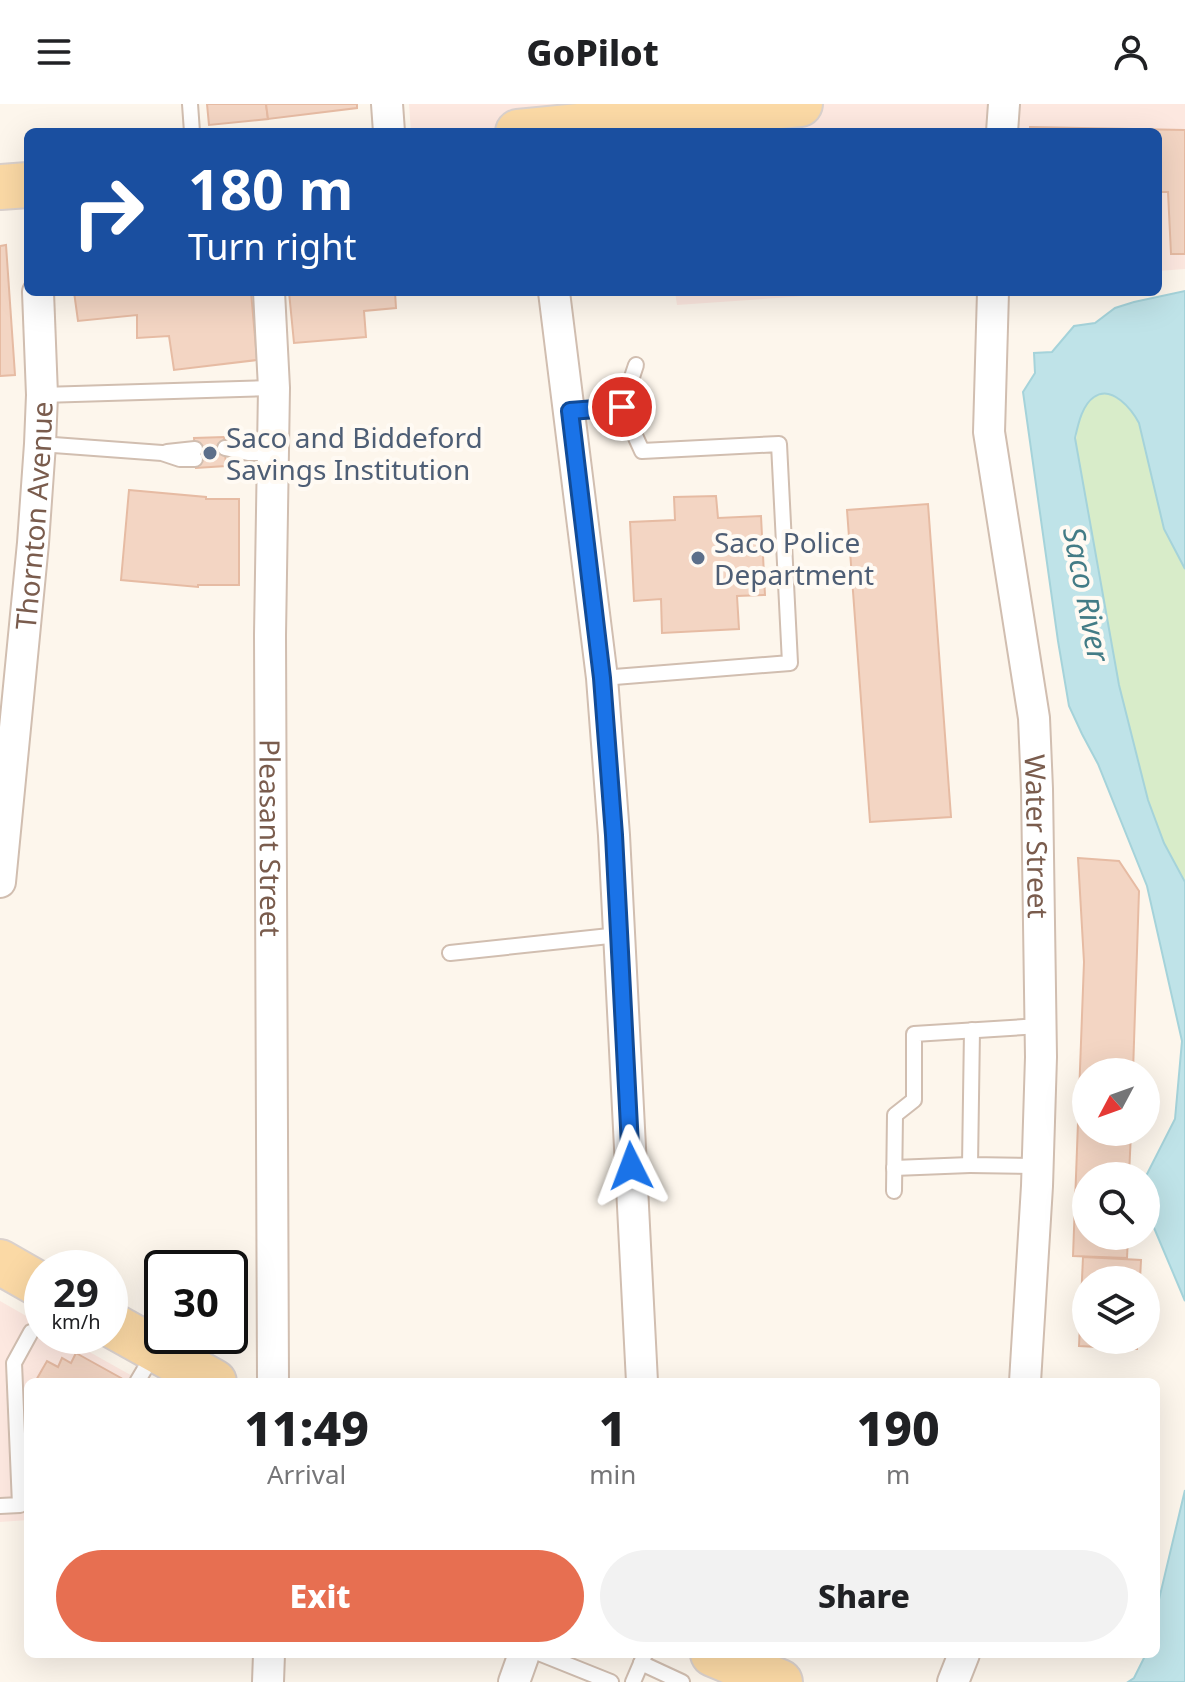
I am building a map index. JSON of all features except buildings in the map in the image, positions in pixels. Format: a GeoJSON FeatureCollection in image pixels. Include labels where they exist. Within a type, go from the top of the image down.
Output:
{"type":"FeatureCollection","features":[{"type":"Feature","properties":{"kind":"main road"},"geometry":{"type":"LineString","coordinates":[[565,128],[800,104]]}},
{"type":"Feature","properties":{"kind":"main road"},"geometry":{"type":"LineString","coordinates":[[0,187],[24,185]]}},
{"type":"Feature","properties":{"kind":"main road"},"geometry":{"type":"LineString","coordinates":[[0,1262],[24,1276]]}},
{"type":"Feature","properties":{"kind":"main road"},"geometry":{"type":"LineString","coordinates":[[128,1352],[142,1373],[182,1378]]}},
{"type":"Feature","properties":{"kind":"main road"},"geometry":{"type":"LineString","coordinates":[[722,1658],[779,1682]]}},
{"type":"Feature","properties":{"kind":"street"},"geometry":{"type":"LineString","coordinates":[[387,104],[389,128]]}},
{"type":"Feature","properties":{"kind":"street"},"geometry":{"type":"LineString","coordinates":[[1002,128],[1004,104]]}},
{"type":"Feature","properties":{"kind":"street","name":"Thornton Avenue"},"geometry":{"type":"LineString","coordinates":[[0,882],[40,444],[42,395],[38,296]]}},
{"type":"Feature","properties":{"kind":"street","name":"Pleasant Street"},"geometry":{"type":"LineString","coordinates":[[269,296],[274,388],[260,453],[270,666],[273,1378]]}},
{"type":"Feature","properties":{"kind":"street"},"geometry":{"type":"LineString","coordinates":[[555,296],[602,678],[614,835],[642,1378]]}},
{"type":"Feature","properties":{"kind":"street","name":"Water Street"},"geometry":{"type":"LineString","coordinates":[[993,296],[989,432],[1034,718],[1037,789],[1038,1166],[1025,1378]]}},
{"type":"Feature","properties":{"kind":"street"},"geometry":{"type":"LineString","coordinates":[[268,1682],[269,1658]]}},
{"type":"Feature","properties":{"kind":"street"},"geometry":{"type":"LineString","coordinates":[[514,1682],[523,1658]]}},
{"type":"Feature","properties":{"kind":"street"},"geometry":{"type":"LineString","coordinates":[[953,1682],[962,1658]]}},
{"type":"Feature","properties":{"kind":"lane"},"geometry":{"type":"LineString","coordinates":[[190,104],[192,128]]}},
{"type":"Feature","properties":{"kind":"lane"},"geometry":{"type":"LineString","coordinates":[[602,678],[790,663],[779,444],[642,451],[622,407],[636,365]]}},
{"type":"Feature","properties":{"kind":"lane"},"geometry":{"type":"LineString","coordinates":[[42,395],[274,388]]}},
{"type":"Feature","properties":{"kind":"lane"},"geometry":{"type":"LineString","coordinates":[[570,411],[622,407]]}},
{"type":"Feature","properties":{"kind":"lane"},"geometry":{"type":"LineString","coordinates":[[40,444],[195,454]]}},
{"type":"Feature","properties":{"kind":"lane"},"geometry":{"type":"LineString","coordinates":[[225,453],[260,453]]}},
{"type":"Feature","properties":{"kind":"lane"},"geometry":{"type":"LineString","coordinates":[[450,953],[619,935]]}},
{"type":"Feature","properties":{"kind":"lane"},"geometry":{"type":"LineString","coordinates":[[894,1191],[895,1115],[914,1100],[914,1034],[1040,1026]]}},
{"type":"Feature","properties":{"kind":"lane"},"geometry":{"type":"LineString","coordinates":[[970,1165],[972,1030]]}},
{"type":"Feature","properties":{"kind":"lane"},"geometry":{"type":"LineString","coordinates":[[894,1168],[1038,1166]]}},
{"type":"Feature","properties":{"kind":"lane"},"geometry":{"type":"LineString","coordinates":[[0,1506],[24,1505],[14,1363],[24,1345]]}},
{"type":"Feature","properties":{"kind":"lane"},"geometry":{"type":"LineString","coordinates":[[551,1658],[611,1682]]}},
{"type":"Feature","properties":{"kind":"lane"},"geometry":{"type":"LineString","coordinates":[[633,1682],[643,1658],[682,1682]]}},
{"type":"Feature","properties":{"kind":"shaded area"},"geometry":{"type":"Polygon","coordinates":[[[409,104],[1185,104],[1185,269],[1162,271],[1162,128],[653,128],[650,113],[506,128],[411,128],[409,104]]]}},
{"type":"Feature","properties":{"kind":"shaded area"},"geometry":{"type":"Polygon","coordinates":[[[676,296],[805,296],[677,305],[676,296]]]}},
{"type":"Feature","properties":{"kind":"shaded area"},"geometry":{"type":"Polygon","coordinates":[[[0,1301],[24,1315],[24,1354],[93,1354],[136,1378],[24,1378],[24,1520],[0,1522],[0,1301]]]}},
{"type":"Feature","properties":{"kind":"green space"},"geometry":{"type":"Polygon","coordinates":[[[1108,394],[1126,406],[1139,423],[1164,529],[1185,569],[1185,882],[1164,843],[1148,800],[1119,685],[1076,450],[1078,428],[1086,406],[1096,395],[1108,394]]]}},
{"type":"Feature","properties":{"kind":"water","name":"Saco River"},"geometry":{"type":"Polygon","coordinates":[[[1185,291],[1185,569],[1164,529],[1139,423],[1132,412],[1114,396],[1101,394],[1094,397],[1084,410],[1075,438],[1119,685],[1148,800],[1164,843],[1185,882],[1185,1301],[1160,1242],[1160,1162],[1153,1162],[1175,1119],[1182,1041],[1147,886],[1098,764],[1069,706],[1023,392],[1035,373],[1034,353],[1052,352],[1074,326],[1095,323],[1115,308],[1185,291]]]}},
{"type":"Feature","properties":{"kind":"water"},"geometry":{"type":"Polygon","coordinates":[[[1185,1490],[1185,1682],[1128,1682],[1134,1678],[1144,1658],[1160,1658],[1160,1595],[1185,1490]]]}},
{"type":"Feature","properties":{"kind":"place","name":"Saco and Biddeford Savings Institution"},"geometry":{"type":"Point","coordinates":[210,453]}},
{"type":"Feature","properties":{"kind":"place","name":"Saco Police Department"},"geometry":{"type":"Point","coordinates":[698,558]}},
{"type":"Feature","properties":{"kind":"route"},"geometry":{"type":"LineString","coordinates":[[622,407],[570,411],[602,678],[614,835],[631,1166]]}}]}
